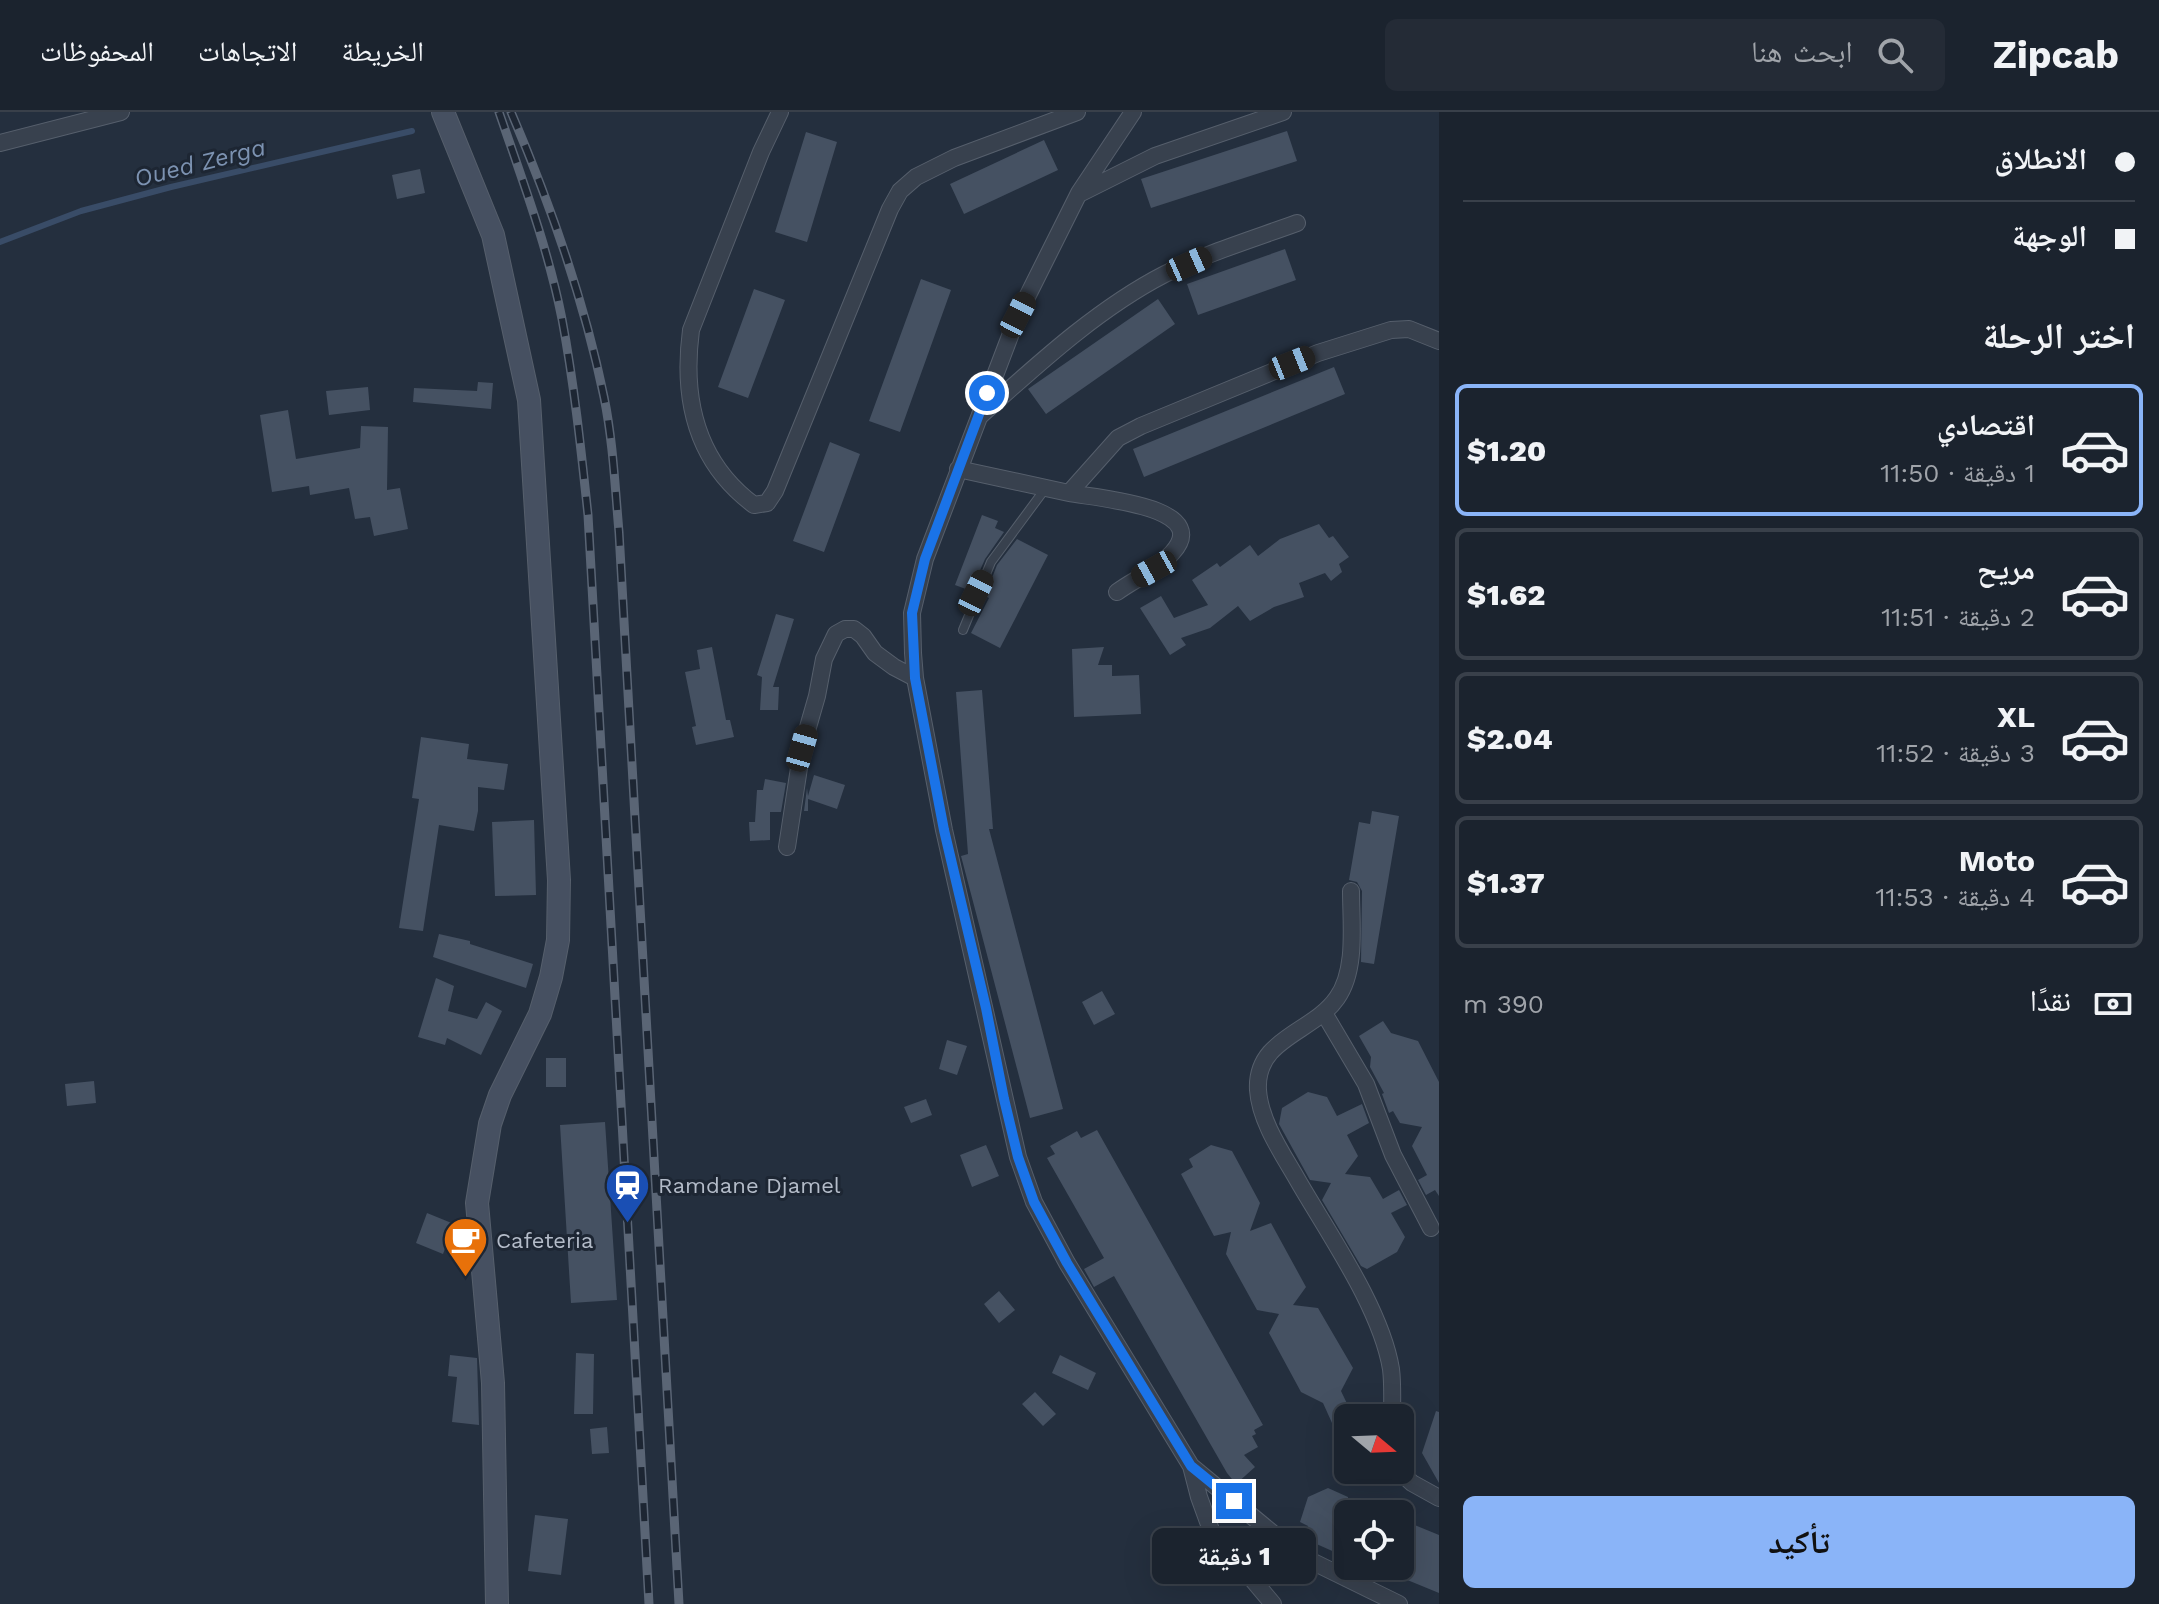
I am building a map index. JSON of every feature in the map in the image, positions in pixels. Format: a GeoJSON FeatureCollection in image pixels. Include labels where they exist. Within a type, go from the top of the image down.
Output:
{"type":"FeatureCollection","features":[{"type":"Feature","properties":{"kind":"main road"},"geometry":{"type":"LineString","coordinates":[[443,112],[493,235],[529,400],[559,880],[558,940],[551,977],[540,1014],[500,1095],[490,1124],[477,1203],[493,1383],[497,1604]]}},
{"type":"Feature","properties":{"kind":"street"},"geometry":{"type":"LineString","coordinates":[[0,143],[121,112]]}},
{"type":"Feature","properties":{"kind":"street"},"geometry":{"type":"LineString","coordinates":[[780,112],[761,152],[691,330],[688,354],[690,399],[706,449],[740,494],[754,505],[767,503],[775,491],[900,191],[916,177],[954,158],[1077,112]]}},
{"type":"Feature","properties":{"kind":"street"},"geometry":{"type":"LineString","coordinates":[[1133,112],[1079,193],[1018,315],[976,419],[925,559],[912,613],[915,678],[944,830],[1018,1157],[1034,1202],[1067,1263],[1191,1466],[1211,1530],[1273,1604]]}},
{"type":"Feature","properties":{"kind":"street"},"geometry":{"type":"LineString","coordinates":[[1079,193],[1155,156],[1283,112]]}},
{"type":"Feature","properties":{"kind":"street"},"geometry":{"type":"LineString","coordinates":[[976,419],[1030,371],[1100,316],[1151,283],[1213,253],[1297,223]]}},
{"type":"Feature","properties":{"kind":"street"},"geometry":{"type":"LineString","coordinates":[[1069,493],[1118,438],[1318,353],[1400,328],[1439,341]]}},
{"type":"Feature","properties":{"kind":"street"},"geometry":{"type":"LineString","coordinates":[[958,469],[1160,510],[1179,524],[1182,534],[1180,544],[1171,555],[1117,592]]}},
{"type":"Feature","properties":{"kind":"street"},"geometry":{"type":"LineString","coordinates":[[787,847],[802,748],[824,659],[836,634],[845,629],[854,629],[875,653],[915,678]]}},
{"type":"Feature","properties":{"kind":"street"},"geometry":{"type":"LineString","coordinates":[[1351,891],[1350,960],[1346,981],[1338,997],[1324,1013],[1270,1051],[1258,1077],[1258,1093],[1281,1151],[1358,1286],[1381,1336],[1391,1370],[1392,1404]]}},
{"type":"Feature","properties":{"kind":"street"},"geometry":{"type":"LineString","coordinates":[[1324,1013],[1366,1084],[1393,1155],[1431,1228]]}},
{"type":"Feature","properties":{"kind":"street"},"geometry":{"type":"LineString","coordinates":[[1191,1466],[1299,1555],[1399,1604]]}},
{"type":"Feature","properties":{"kind":"street"},"geometry":{"type":"LineString","coordinates":[[1414,1484],[1439,1498]]}},
{"type":"Feature","properties":{"kind":"lane"},"geometry":{"type":"LineString","coordinates":[[963,630],[991,562],[1045,489]]}},
{"type":"Feature","properties":{"kind":"building"},"geometry":{"type":"Polygon","coordinates":[[[1287,131],[1297,161],[1151,208],[1141,179],[1287,131]]]}},
{"type":"Feature","properties":{"kind":"building"},"geometry":{"type":"Polygon","coordinates":[[[806,132],[837,142],[807,242],[775,232],[806,132]]]}},
{"type":"Feature","properties":{"kind":"building"},"geometry":{"type":"Polygon","coordinates":[[[1044,140],[1058,170],[964,214],[950,184],[1044,140]]]}},
{"type":"Feature","properties":{"kind":"building"},"geometry":{"type":"Polygon","coordinates":[[[420,169],[425,193],[397,199],[392,175],[420,169]]]}},
{"type":"Feature","properties":{"kind":"building"},"geometry":{"type":"Polygon","coordinates":[[[1285,249],[1296,280],[1198,315],[1187,284],[1285,249]]]}},
{"type":"Feature","properties":{"kind":"building"},"geometry":{"type":"Polygon","coordinates":[[[921,279],[951,290],[900,432],[869,421],[921,279]]]}},
{"type":"Feature","properties":{"kind":"building"},"geometry":{"type":"Polygon","coordinates":[[[754,289],[785,300],[748,398],[718,387],[754,289]]]}},
{"type":"Feature","properties":{"kind":"building"},"geometry":{"type":"Polygon","coordinates":[[[1158,299],[1175,324],[1046,414],[1028,389],[1158,299]]]}},
{"type":"Feature","properties":{"kind":"building"},"geometry":{"type":"Polygon","coordinates":[[[1334,367],[1345,394],[1144,477],[1133,449],[1334,367]]]}},
{"type":"Feature","properties":{"kind":"building"},"geometry":{"type":"Polygon","coordinates":[[[478,382],[493,383],[491,409],[413,402],[414,388],[477,391],[478,382]]]}},
{"type":"Feature","properties":{"kind":"building"},"geometry":{"type":"Polygon","coordinates":[[[368,387],[370,410],[329,415],[326,391],[368,387]]]}},
{"type":"Feature","properties":{"kind":"building"},"geometry":{"type":"Polygon","coordinates":[[[288,410],[296,459],[360,448],[361,426],[388,427],[387,490],[400,488],[408,529],[374,536],[370,517],[355,519],[349,488],[310,495],[309,486],[272,492],[260,415],[288,410]]]}},
{"type":"Feature","properties":{"kind":"building"},"geometry":{"type":"Polygon","coordinates":[[[830,442],[860,454],[824,552],[793,541],[830,442]]]}},
{"type":"Feature","properties":{"kind":"building"},"geometry":{"type":"Polygon","coordinates":[[[982,515],[998,521],[995,528],[1004,532],[985,559],[971,591],[955,585],[982,515]]]}},
{"type":"Feature","properties":{"kind":"building"},"geometry":{"type":"Polygon","coordinates":[[[1319,524],[1349,557],[1339,564],[1342,572],[1331,581],[1325,573],[1299,583],[1304,597],[1274,607],[1250,621],[1238,606],[1210,628],[1181,638],[1186,645],[1170,655],[1140,608],[1161,596],[1174,618],[1208,605],[1192,580],[1217,563],[1220,567],[1250,545],[1258,556],[1280,539],[1319,524]]]}},
{"type":"Feature","properties":{"kind":"building"},"geometry":{"type":"Polygon","coordinates":[[[1017,539],[1048,555],[1000,648],[971,633],[989,598],[985,596],[997,565],[1017,539]]]}},
{"type":"Feature","properties":{"kind":"building"},"geometry":{"type":"Polygon","coordinates":[[[776,614],[794,619],[773,687],[779,687],[778,710],[760,710],[762,677],[757,675],[776,614]]]}},
{"type":"Feature","properties":{"kind":"building"},"geometry":{"type":"Polygon","coordinates":[[[712,647],[726,720],[730,720],[734,737],[696,745],[692,727],[696,726],[685,672],[700,669],[697,650],[712,647]]]}},
{"type":"Feature","properties":{"kind":"building"},"geometry":{"type":"Polygon","coordinates":[[[1104,647],[1098,665],[1112,665],[1112,676],[1139,675],[1141,714],[1074,717],[1072,649],[1104,647]]]}},
{"type":"Feature","properties":{"kind":"building"},"geometry":{"type":"Polygon","coordinates":[[[982,690],[993,829],[989,829],[1063,1109],[1030,1118],[961,856],[968,854],[956,692],[982,690]]]}},
{"type":"Feature","properties":{"kind":"building"},"geometry":{"type":"Polygon","coordinates":[[[421,737],[469,744],[467,759],[508,764],[504,790],[478,787],[474,831],[439,825],[423,931],[399,928],[419,799],[412,798],[421,737]]]}},
{"type":"Feature","properties":{"kind":"building"},"geometry":{"type":"Polygon","coordinates":[[[814,775],[845,785],[837,809],[808,799],[808,811],[804,811],[807,788],[808,796],[814,775]]]}},
{"type":"Feature","properties":{"kind":"building"},"geometry":{"type":"Polygon","coordinates":[[[765,779],[786,783],[781,812],[770,812],[770,840],[750,841],[749,822],[755,822],[757,790],[763,790],[765,779]]]}},
{"type":"Feature","properties":{"kind":"building"},"geometry":{"type":"Polygon","coordinates":[[[1372,811],[1399,816],[1374,964],[1361,962],[1362,891],[1357,882],[1349,880],[1359,822],[1370,824],[1372,811]]]}},
{"type":"Feature","properties":{"kind":"building"},"geometry":{"type":"Polygon","coordinates":[[[534,820],[536,895],[495,896],[492,822],[534,820]]]}},
{"type":"Feature","properties":{"kind":"building"},"geometry":{"type":"Polygon","coordinates":[[[439,934],[470,941],[470,944],[533,964],[526,988],[433,957],[439,934]]]}},
{"type":"Feature","properties":{"kind":"building"},"geometry":{"type":"Polygon","coordinates":[[[436,978],[454,986],[448,1011],[477,1019],[486,1002],[502,1011],[481,1055],[447,1038],[445,1045],[418,1037],[436,978]]]}},
{"type":"Feature","properties":{"kind":"building"},"geometry":{"type":"Polygon","coordinates":[[[1102,991],[1115,1014],[1094,1025],[1082,1002],[1102,991]]]}},
{"type":"Feature","properties":{"kind":"building"},"geometry":{"type":"Polygon","coordinates":[[[1383,1021],[1391,1033],[1418,1041],[1439,1082],[1439,1196],[1435,1190],[1426,1195],[1418,1180],[1427,1175],[1412,1146],[1422,1127],[1400,1123],[1393,1111],[1389,1113],[1384,1093],[1370,1067],[1371,1057],[1359,1036],[1383,1021]]]}},
{"type":"Feature","properties":{"kind":"building"},"geometry":{"type":"Polygon","coordinates":[[[947,1040],[967,1046],[957,1075],[939,1069],[947,1040]]]}},
{"type":"Feature","properties":{"kind":"building"},"geometry":{"type":"Polygon","coordinates":[[[546,1058],[566,1058],[566,1087],[546,1087],[546,1058]]]}},
{"type":"Feature","properties":{"kind":"building"},"geometry":{"type":"Polygon","coordinates":[[[94,1081],[96,1103],[67,1106],[65,1084],[94,1081]]]}},
{"type":"Feature","properties":{"kind":"building"},"geometry":{"type":"Polygon","coordinates":[[[1308,1092],[1327,1097],[1337,1116],[1362,1104],[1369,1123],[1347,1135],[1358,1156],[1345,1174],[1370,1177],[1383,1199],[1399,1190],[1407,1205],[1391,1213],[1405,1237],[1397,1252],[1367,1269],[1361,1266],[1322,1200],[1331,1183],[1310,1180],[1279,1124],[1282,1108],[1308,1092]]]}},
{"type":"Feature","properties":{"kind":"building"},"geometry":{"type":"Polygon","coordinates":[[[926,1099],[932,1115],[911,1123],[904,1107],[926,1099]]]}},
{"type":"Feature","properties":{"kind":"building"},"geometry":{"type":"Polygon","coordinates":[[[605,1122],[617,1300],[571,1303],[560,1125],[605,1122]]]}},
{"type":"Feature","properties":{"kind":"building"},"geometry":{"type":"Polygon","coordinates":[[[1097,1130],[1263,1425],[1254,1430],[1256,1434],[1252,1436],[1258,1447],[1244,1455],[1255,1467],[1236,1484],[1114,1276],[1094,1287],[1084,1269],[1104,1258],[1047,1158],[1055,1154],[1050,1146],[1077,1131],[1081,1138],[1097,1130]]]}},
{"type":"Feature","properties":{"kind":"building"},"geometry":{"type":"Polygon","coordinates":[[[986,1145],[999,1176],[972,1187],[960,1155],[986,1145]]]}},
{"type":"Feature","properties":{"kind":"building"},"geometry":{"type":"Polygon","coordinates":[[[1211,1145],[1232,1151],[1260,1203],[1250,1231],[1271,1223],[1306,1287],[1293,1305],[1318,1308],[1353,1368],[1341,1391],[1347,1404],[1334,1404],[1334,1422],[1323,1403],[1301,1392],[1269,1333],[1279,1314],[1257,1310],[1226,1254],[1231,1232],[1214,1236],[1181,1174],[1193,1167],[1189,1159],[1211,1145]]]}},
{"type":"Feature","properties":{"kind":"building"},"geometry":{"type":"Polygon","coordinates":[[[427,1213],[454,1224],[443,1254],[416,1243],[427,1213]]]}},
{"type":"Feature","properties":{"kind":"building"},"geometry":{"type":"Polygon","coordinates":[[[999,1291],[1015,1310],[999,1323],[984,1304],[999,1291]]]}},
{"type":"Feature","properties":{"kind":"building"},"geometry":{"type":"Polygon","coordinates":[[[576,1353],[594,1354],[593,1414],[574,1414],[576,1353]]]}},
{"type":"Feature","properties":{"kind":"building"},"geometry":{"type":"Polygon","coordinates":[[[450,1355],[477,1358],[479,1425],[452,1422],[457,1377],[448,1376],[450,1355]]]}},
{"type":"Feature","properties":{"kind":"building"},"geometry":{"type":"Polygon","coordinates":[[[1060,1355],[1096,1373],[1088,1390],[1052,1373],[1060,1355]]]}},
{"type":"Feature","properties":{"kind":"building"},"geometry":{"type":"Polygon","coordinates":[[[1035,1392],[1056,1414],[1043,1426],[1022,1404],[1035,1392]]]}},
{"type":"Feature","properties":{"kind":"building"},"geometry":{"type":"Polygon","coordinates":[[[1436,1411],[1439,1412],[1439,1483],[1422,1453],[1436,1411]]]}},
{"type":"Feature","properties":{"kind":"building"},"geometry":{"type":"Polygon","coordinates":[[[607,1427],[609,1453],[592,1454],[590,1429],[607,1427]]]}},
{"type":"Feature","properties":{"kind":"building"},"geometry":{"type":"Polygon","coordinates":[[[1328,1488],[1348,1497],[1348,1500],[1334,1500],[1334,1552],[1303,1538],[1308,1526],[1300,1522],[1308,1497],[1328,1488]]]}},
{"type":"Feature","properties":{"kind":"building"},"geometry":{"type":"Polygon","coordinates":[[[535,1515],[568,1519],[561,1575],[528,1571],[535,1515]]]}},
{"type":"Feature","properties":{"kind":"building"},"geometry":{"type":"Polygon","coordinates":[[[1414,1525],[1439,1535],[1439,1593],[1407,1580],[1414,1580],[1414,1525]]]}},
{"type":"Feature","properties":{"kind":"waterway","name":"Oued Zerga"},"geometry":{"type":"LineString","coordinates":[[0,242],[81,211],[412,131]]}},
{"type":"Feature","properties":{"kind":"railway"},"geometry":{"type":"LineString","coordinates":[[499,112],[534,214],[556,292],[574,392],[588,515],[649,1604]]}},
{"type":"Feature","properties":{"kind":"railway"},"geometry":{"type":"LineString","coordinates":[[511,112],[576,288],[596,361],[612,447],[679,1604]]}},
{"type":"Feature","properties":{"kind":"place","name":"Ramdane Djamel"},"geometry":{"type":"Point","coordinates":[627,1224]}},
{"type":"Feature","properties":{"kind":"place","name":"Cafeteria"},"geometry":{"type":"Point","coordinates":[465,1279]}},
{"type":"Feature","properties":{"kind":"route"},"geometry":{"type":"LineString","coordinates":[[987,393],[925,559],[912,613],[915,678],[944,830],[1018,1157],[1034,1202],[1067,1263],[1191,1466],[1234,1501]]}}]}
